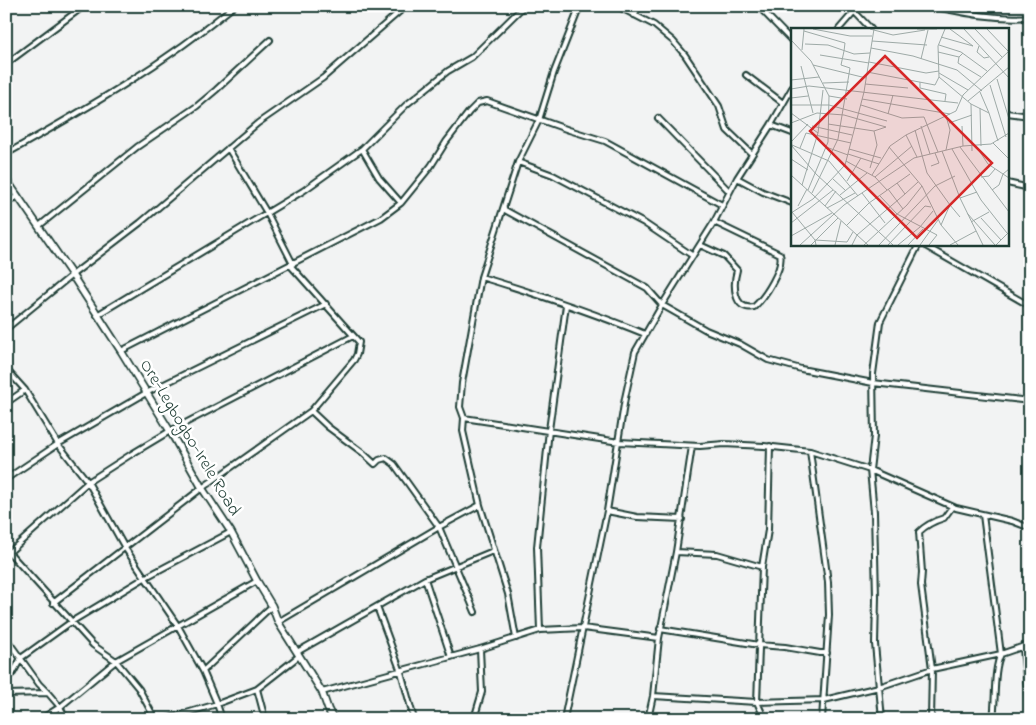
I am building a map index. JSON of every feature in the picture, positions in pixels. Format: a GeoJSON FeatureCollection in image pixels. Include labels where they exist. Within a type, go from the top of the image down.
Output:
{"type":"FeatureCollection","features":[{"type":"Feature","properties":{"kind":"main road","name":"Ore-Legbogbo-Irele Road"},"geometry":{"type":"LineString","coordinates":[[6,179],[40,226],[121,351],[202,488],[232,532],[272,606],[278,622],[322,692],[334,719]]}},
{"type":"Feature","properties":{"kind":"street"},"geometry":{"type":"LineString","coordinates":[[6,64],[84,6]]}},
{"type":"Feature","properties":{"kind":"street"},"geometry":{"type":"LineString","coordinates":[[6,154],[147,72],[204,31],[234,6]]}},
{"type":"Feature","properties":{"kind":"street"},"geometry":{"type":"LineString","coordinates":[[6,329],[140,223],[258,123],[323,78],[406,6]]}},
{"type":"Feature","properties":{"kind":"street"},"geometry":{"type":"LineString","coordinates":[[97,316],[304,191],[362,149],[406,105],[441,77],[472,57],[524,6]]}},
{"type":"Feature","properties":{"kind":"street"},"geometry":{"type":"LineString","coordinates":[[516,638],[508,594],[480,505],[463,431],[464,418],[460,407],[462,383],[481,277],[518,162],[539,120],[554,72],[580,6]]}},
{"type":"Feature","properties":{"kind":"street"},"geometry":{"type":"LineString","coordinates":[[617,6],[654,25],[674,41],[719,106],[727,130],[752,154]]}},
{"type":"Feature","properties":{"kind":"street"},"geometry":{"type":"LineString","coordinates":[[634,15],[640,6]]}},
{"type":"Feature","properties":{"kind":"street"},"geometry":{"type":"LineString","coordinates":[[758,6],[791,40]]}},
{"type":"Feature","properties":{"kind":"street"},"geometry":{"type":"LineString","coordinates":[[850,6],[870,28]]}},
{"type":"Feature","properties":{"kind":"street"},"geometry":{"type":"LineString","coordinates":[[840,28],[860,6]]}},
{"type":"Feature","properties":{"kind":"street"},"geometry":{"type":"LineString","coordinates":[[932,6],[966,14],[1008,18],[1030,17]]}},
{"type":"Feature","properties":{"kind":"street"},"geometry":{"type":"LineString","coordinates":[[40,226],[137,146],[203,101],[270,40]]}},
{"type":"Feature","properties":{"kind":"street"},"geometry":{"type":"LineString","coordinates":[[746,75],[783,103]]}},
{"type":"Feature","properties":{"kind":"street"},"geometry":{"type":"LineString","coordinates":[[564,719],[607,511],[626,398],[636,352],[662,305],[714,222],[729,191],[791,90]]}},
{"type":"Feature","properties":{"kind":"street"},"geometry":{"type":"LineString","coordinates":[[121,351],[368,226],[401,203],[431,166],[446,142],[469,112],[478,103],[491,102],[539,120],[605,140],[722,205]]}},
{"type":"Feature","properties":{"kind":"street"},"geometry":{"type":"LineString","coordinates":[[1008,113],[1030,116]]}},
{"type":"Feature","properties":{"kind":"street"},"geometry":{"type":"LineString","coordinates":[[658,118],[729,191]]}},
{"type":"Feature","properties":{"kind":"street"},"geometry":{"type":"LineString","coordinates":[[771,125],[791,133]]}},
{"type":"Feature","properties":{"kind":"street"},"geometry":{"type":"LineString","coordinates":[[54,603],[202,488],[311,411],[357,354],[359,342],[292,264],[267,213],[228,148]]}},
{"type":"Feature","properties":{"kind":"street"},"geometry":{"type":"LineString","coordinates":[[362,149],[379,178],[401,203]]}},
{"type":"Feature","properties":{"kind":"street"},"geometry":{"type":"LineString","coordinates":[[518,162],[553,175],[644,223],[693,256]]}},
{"type":"Feature","properties":{"kind":"street"},"geometry":{"type":"LineString","coordinates":[[737,178],[763,192],[791,203]]}},
{"type":"Feature","properties":{"kind":"street"},"geometry":{"type":"LineString","coordinates":[[1008,183],[1030,188]]}},
{"type":"Feature","properties":{"kind":"street"},"geometry":{"type":"LineString","coordinates":[[6,203],[18,196]]}},
{"type":"Feature","properties":{"kind":"street"},"geometry":{"type":"LineString","coordinates":[[503,209],[647,288],[662,305],[706,330],[740,344],[768,360],[801,369],[873,383],[1030,401]]}},
{"type":"Feature","properties":{"kind":"street"},"geometry":{"type":"LineString","coordinates":[[700,245],[724,256],[737,270],[734,288],[740,304],[744,307],[754,307],[769,291],[781,261],[780,254],[714,222]]}},
{"type":"Feature","properties":{"kind":"street"},"geometry":{"type":"LineString","coordinates":[[882,719],[874,644],[876,597],[870,470],[874,436],[873,383],[880,322],[919,245]]}},
{"type":"Feature","properties":{"kind":"street"},"geometry":{"type":"LineString","coordinates":[[922,245],[1030,306]]}},
{"type":"Feature","properties":{"kind":"street"},"geometry":{"type":"LineString","coordinates":[[481,277],[605,318],[645,334]]}},
{"type":"Feature","properties":{"kind":"street"},"geometry":{"type":"LineString","coordinates":[[6,479],[58,444],[146,393],[326,304]]}},
{"type":"Feature","properties":{"kind":"street"},"geometry":{"type":"LineString","coordinates":[[540,630],[537,547],[549,430],[566,305]]}},
{"type":"Feature","properties":{"kind":"street"},"geometry":{"type":"LineString","coordinates":[[155,719],[139,689],[116,661],[93,645],[7,552],[88,482],[170,431],[353,336]]}},
{"type":"Feature","properties":{"kind":"street"},"geometry":{"type":"LineString","coordinates":[[6,369],[25,390],[58,444],[88,482],[125,548],[178,626],[203,671],[222,719]]}},
{"type":"Feature","properties":{"kind":"street"},"geometry":{"type":"LineString","coordinates":[[6,403],[25,390]]}},
{"type":"Feature","properties":{"kind":"street"},"geometry":{"type":"LineString","coordinates":[[311,411],[375,464],[383,458],[389,459],[438,527],[475,612]]}},
{"type":"Feature","properties":{"kind":"street"},"geometry":{"type":"LineString","coordinates":[[464,418],[619,442],[692,446],[724,444],[770,446],[810,451],[870,470],[952,507],[1012,521],[1030,528]]}},
{"type":"Feature","properties":{"kind":"street"},"geometry":{"type":"LineString","coordinates":[[648,719],[653,696],[660,629],[682,519],[692,446]]}},
{"type":"Feature","properties":{"kind":"street"},"geometry":{"type":"LineString","coordinates":[[762,719],[762,712],[757,702],[762,567],[768,530],[770,446]]}},
{"type":"Feature","properties":{"kind":"street"},"geometry":{"type":"LineString","coordinates":[[810,451],[828,582],[829,615],[822,719]]}},
{"type":"Feature","properties":{"kind":"street"},"geometry":{"type":"LineString","coordinates":[[278,622],[438,527],[480,505]]}},
{"type":"Feature","properties":{"kind":"street"},"geometry":{"type":"LineString","coordinates":[[931,719],[932,669],[921,584],[919,532],[930,524],[944,518],[952,507]]}},
{"type":"Feature","properties":{"kind":"street"},"geometry":{"type":"LineString","coordinates":[[607,511],[637,517],[682,519]]}},
{"type":"Feature","properties":{"kind":"street"},"geometry":{"type":"LineString","coordinates":[[982,515],[1001,654],[996,664],[993,719]]}},
{"type":"Feature","properties":{"kind":"street"},"geometry":{"type":"LineString","coordinates":[[6,679],[13,673],[21,658],[71,622],[146,578],[232,532]]}},
{"type":"Feature","properties":{"kind":"street"},"geometry":{"type":"LineString","coordinates":[[166,719],[217,704],[256,689],[298,654],[425,579],[493,551]]}},
{"type":"Feature","properties":{"kind":"street"},"geometry":{"type":"LineString","coordinates":[[676,552],[717,554],[762,567]]}},
{"type":"Feature","properties":{"kind":"street"},"geometry":{"type":"LineString","coordinates":[[425,579],[451,657]]}},
{"type":"Feature","properties":{"kind":"street"},"geometry":{"type":"LineString","coordinates":[[41,719],[116,661],[257,581]]}},
{"type":"Feature","properties":{"kind":"street"},"geometry":{"type":"LineString","coordinates":[[203,671],[272,606]]}},
{"type":"Feature","properties":{"kind":"street"},"geometry":{"type":"LineString","coordinates":[[377,608],[401,672],[414,719]]}},
{"type":"Feature","properties":{"kind":"street"},"geometry":{"type":"LineString","coordinates":[[322,692],[401,672],[540,630],[583,628],[659,638]]}},
{"type":"Feature","properties":{"kind":"street"},"geometry":{"type":"LineString","coordinates":[[660,629],[759,645],[820,653],[826,652]]}},
{"type":"Feature","properties":{"kind":"street"},"geometry":{"type":"LineString","coordinates":[[6,638],[39,684],[60,706],[66,719]]}},
{"type":"Feature","properties":{"kind":"street"},"geometry":{"type":"LineString","coordinates":[[653,696],[757,702],[824,700],[880,687],[932,669],[1001,654],[1030,644]]}},
{"type":"Feature","properties":{"kind":"street"},"geometry":{"type":"LineString","coordinates":[[1023,646],[1023,664],[1028,683],[1028,719]]}},
{"type":"Feature","properties":{"kind":"street"},"geometry":{"type":"LineString","coordinates":[[474,719],[482,692],[480,649]]}},
{"type":"Feature","properties":{"kind":"street"},"geometry":{"type":"LineString","coordinates":[[256,689],[265,719]]}},
{"type":"Feature","properties":{"kind":"street"},"geometry":{"type":"LineString","coordinates":[[6,694],[48,693]]}}]}
